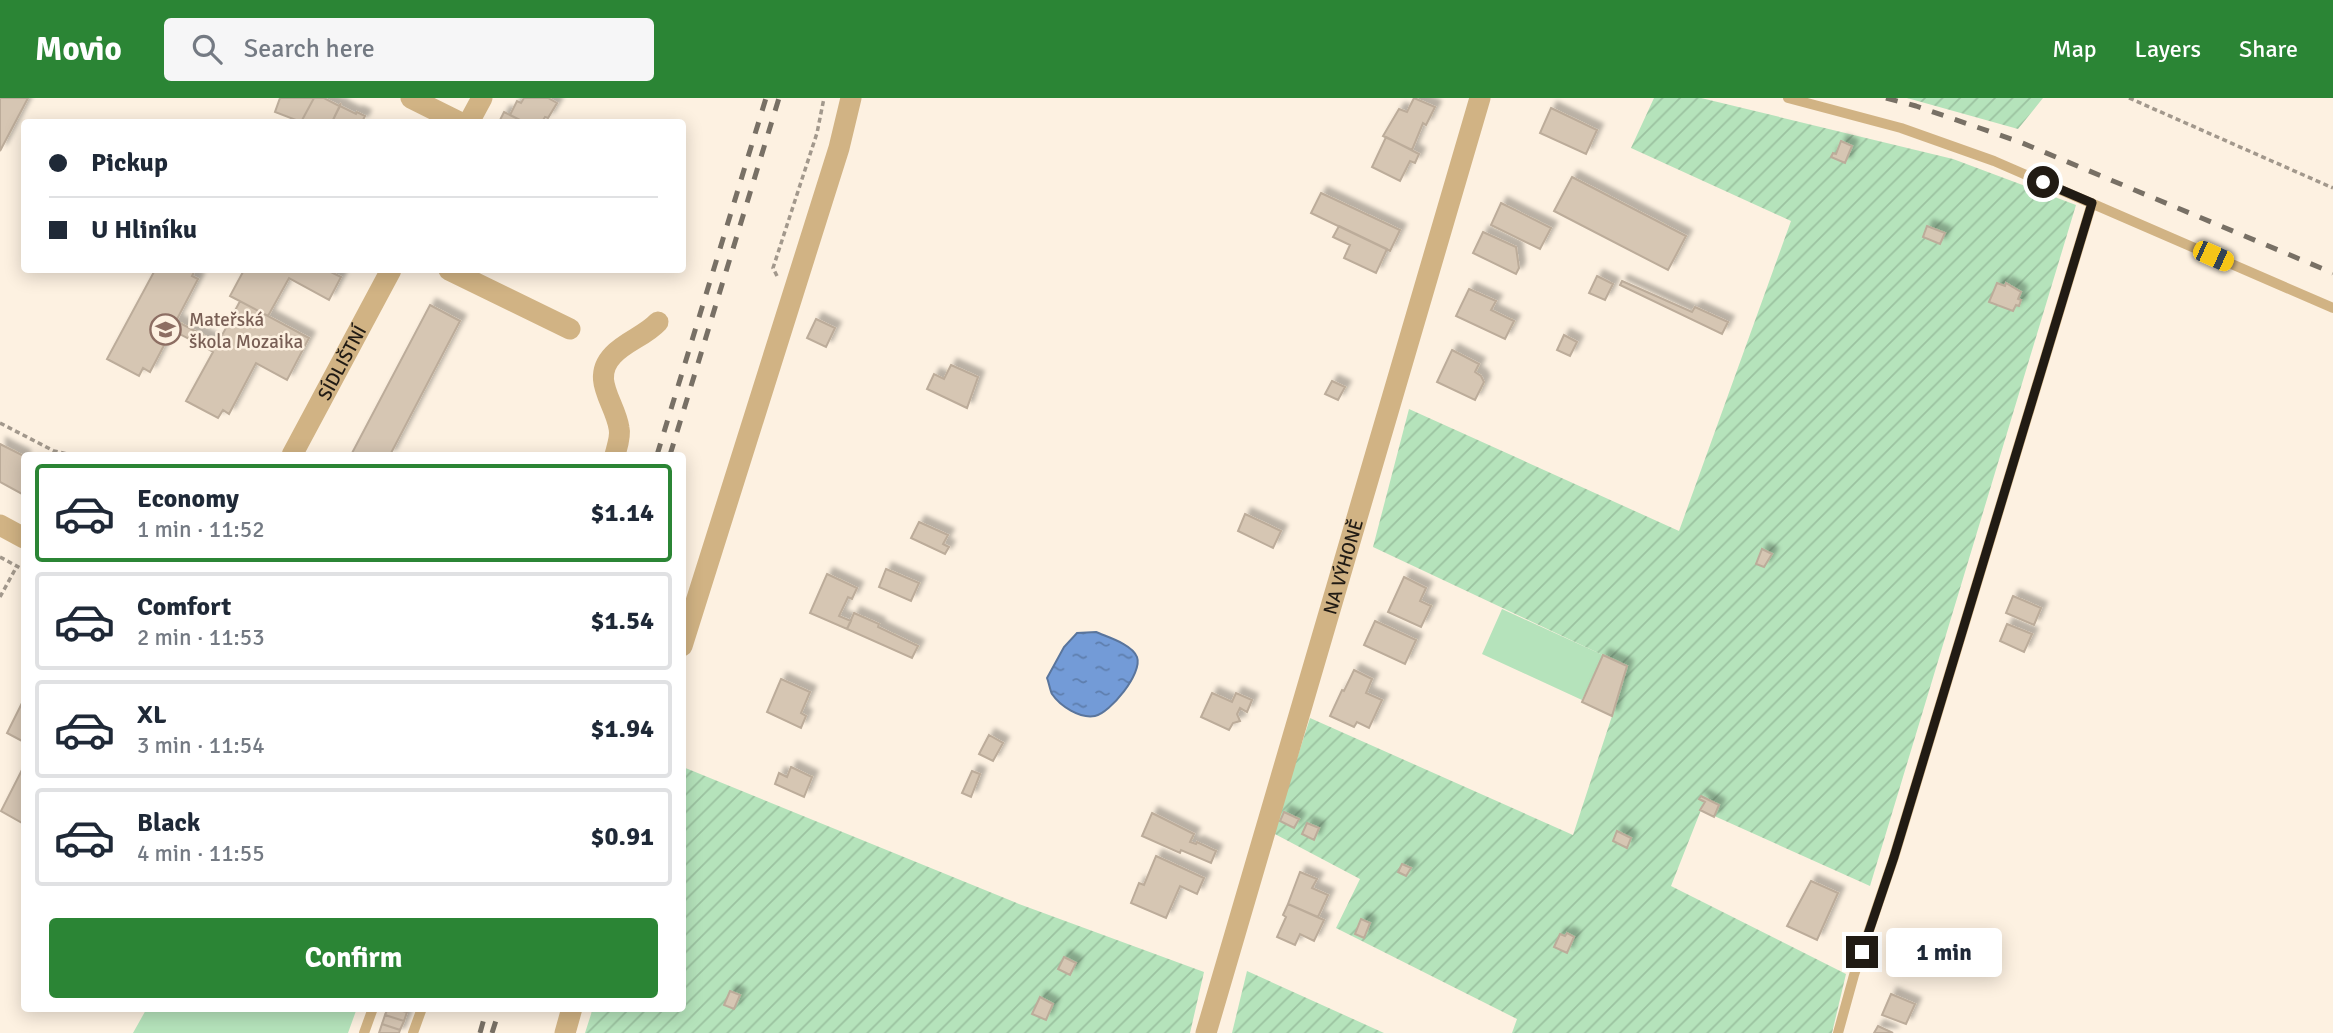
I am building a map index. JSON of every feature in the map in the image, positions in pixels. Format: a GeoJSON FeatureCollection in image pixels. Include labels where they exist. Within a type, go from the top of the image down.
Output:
{"type":"FeatureCollection","features":[{"type":"Feature","properties":{"kind":"street"},"geometry":{"type":"LineString","coordinates":[[411,98],[453,119]]}},
{"type":"Feature","properties":{"kind":"street"},"geometry":{"type":"LineString","coordinates":[[471,119],[482,98]]}},
{"type":"Feature","properties":{"kind":"street"},"geometry":{"type":"LineString","coordinates":[[686,633],[839,148],[851,98]]}},
{"type":"Feature","properties":{"kind":"street","name":"NA VÝHONĚ"},"geometry":{"type":"LineString","coordinates":[[1206,1033],[1480,98]]}},
{"type":"Feature","properties":{"kind":"street","name":"SÍDLIŠTNÍ"},"geometry":{"type":"LineString","coordinates":[[294,452],[389,273]]}},
{"type":"Feature","properties":{"kind":"street"},"geometry":{"type":"LineString","coordinates":[[455,273],[570,329]]}},
{"type":"Feature","properties":{"kind":"street"},"geometry":{"type":"LineString","coordinates":[[616,452],[620,431],[604,390],[605,367],[623,346],[651,330],[658,322]]}},
{"type":"Feature","properties":{"kind":"street"},"geometry":{"type":"LineString","coordinates":[[0,525],[21,536]]}},
{"type":"Feature","properties":{"kind":"street"},"geometry":{"type":"LineString","coordinates":[[565,1033],[571,1012]]}},
{"type":"Feature","properties":{"kind":"lane"},"geometry":{"type":"LineString","coordinates":[[1788,98],[1901,128],[1994,161],[2333,309]]}},
{"type":"Feature","properties":{"kind":"lane"},"geometry":{"type":"LineString","coordinates":[[1838,1033],[2092,203]]}},
{"type":"Feature","properties":{"kind":"lane"},"geometry":{"type":"LineString","coordinates":[[364,1033],[372,1012]]}},
{"type":"Feature","properties":{"kind":"lane"},"geometry":{"type":"LineString","coordinates":[[413,1033],[421,1012]]}},
{"type":"Feature","properties":{"kind":"path"},"geometry":{"type":"LineString","coordinates":[[790,299],[773,268],[817,133],[824,98]]}},
{"type":"Feature","properties":{"kind":"path"},"geometry":{"type":"LineString","coordinates":[[2129,98],[2333,188]]}},
{"type":"Feature","properties":{"kind":"path"},"geometry":{"type":"LineString","coordinates":[[0,423],[58,452]]}},
{"type":"Feature","properties":{"kind":"path"},"geometry":{"type":"LineString","coordinates":[[0,557],[21,568]]}},
{"type":"Feature","properties":{"kind":"path"},"geometry":{"type":"LineString","coordinates":[[0,597],[17,566]]}},
{"type":"Feature","properties":{"kind":"green space"},"geometry":{"type":"Polygon","coordinates":[[[1654,98],[1701,98],[1953,159],[2076,205],[1870,886],[1701,810],[1671,886],[1846,974],[1832,1033],[1512,1033],[1517,1019],[1336,928],[1360,879],[1273,833],[1310,718],[1573,835],[1626,666],[1373,547],[1409,409],[1679,531],[1791,221],[1631,148],[1654,98]]]}},
{"type":"Feature","properties":{"kind":"green space"},"geometry":{"type":"Polygon","coordinates":[[[1907,98],[2043,98],[2018,129],[1907,98]]]}},
{"type":"Feature","properties":{"kind":"green space"},"geometry":{"type":"Polygon","coordinates":[[[1502,609],[1603,655],[1582,700],[1482,654],[1502,609]]]}},
{"type":"Feature","properties":{"kind":"green space"},"geometry":{"type":"Polygon","coordinates":[[[686,768],[1019,904],[1204,972],[1190,1033],[585,1033],[592,1012],[686,1012],[686,768]]]}},
{"type":"Feature","properties":{"kind":"green space"},"geometry":{"type":"Polygon","coordinates":[[[1247,971],[1384,1033],[1232,1033],[1247,971]]]}},
{"type":"Feature","properties":{"kind":"green space"},"geometry":{"type":"Polygon","coordinates":[[[145,1012],[356,1012],[348,1033],[133,1033],[145,1012]]]}},
{"type":"Feature","properties":{"kind":"water"},"geometry":{"type":"Polygon","coordinates":[[[1096,632],[1130,648],[1137,657],[1138,664],[1130,682],[1109,708],[1095,716],[1083,716],[1060,703],[1052,694],[1047,678],[1064,647],[1077,633],[1096,632]]]}},
{"type":"Feature","properties":{"kind":"building"},"geometry":{"type":"Polygon","coordinates":[[[0,98],[28,98],[0,151],[0,98]]]}},
{"type":"Feature","properties":{"kind":"building"},"geometry":{"type":"Polygon","coordinates":[[[280,98],[314,98],[303,119],[293,119],[275,112],[280,98]]]}},
{"type":"Feature","properties":{"kind":"building"},"geometry":{"type":"Polygon","coordinates":[[[314,98],[324,98],[339,106],[341,103],[333,119],[303,119],[314,98]]]}},
{"type":"Feature","properties":{"kind":"building"},"geometry":{"type":"Polygon","coordinates":[[[524,98],[548,98],[557,103],[548,118],[518,119],[510,115],[517,101],[521,103],[524,98]]]}},
{"type":"Feature","properties":{"kind":"building"},"geometry":{"type":"Polygon","coordinates":[[[1414,98],[1435,107],[1426,125],[1423,123],[1412,150],[1383,136],[1399,109],[1407,112],[1414,98]]]}},
{"type":"Feature","properties":{"kind":"building"},"geometry":{"type":"Polygon","coordinates":[[[340,106],[365,116],[364,119],[334,119],[340,106]]]}},
{"type":"Feature","properties":{"kind":"building"},"geometry":{"type":"Polygon","coordinates":[[[1551,108],[1597,130],[1586,154],[1540,133],[1551,108]]]}},
{"type":"Feature","properties":{"kind":"building"},"geometry":{"type":"Polygon","coordinates":[[[504,112],[518,119],[500,119],[504,112]]]}},
{"type":"Feature","properties":{"kind":"building"},"geometry":{"type":"Polygon","coordinates":[[[1386,137],[1419,154],[1415,163],[1410,161],[1400,181],[1372,167],[1386,137]]]}},
{"type":"Feature","properties":{"kind":"building"},"geometry":{"type":"Polygon","coordinates":[[[1841,141],[1852,146],[1845,163],[1831,157],[1833,153],[1836,154],[1841,141]]]}},
{"type":"Feature","properties":{"kind":"building"},"geometry":{"type":"Polygon","coordinates":[[[1572,177],[1686,236],[1668,270],[1554,211],[1572,177]]]}},
{"type":"Feature","properties":{"kind":"building"},"geometry":{"type":"Polygon","coordinates":[[[1321,193],[1400,230],[1390,251],[1311,213],[1321,193]]]}},
{"type":"Feature","properties":{"kind":"building"},"geometry":{"type":"Polygon","coordinates":[[[1501,203],[1551,228],[1540,249],[1491,225],[1501,203]]]}},
{"type":"Feature","properties":{"kind":"building"},"geometry":{"type":"Polygon","coordinates":[[[1339,226],[1387,249],[1376,273],[1344,258],[1350,245],[1333,237],[1339,226]]]}},
{"type":"Feature","properties":{"kind":"building"},"geometry":{"type":"Polygon","coordinates":[[[1927,226],[1945,233],[1940,244],[1923,237],[1927,226]]]}},
{"type":"Feature","properties":{"kind":"building"},"geometry":{"type":"Polygon","coordinates":[[[1483,232],[1516,247],[1519,268],[1516,274],[1473,253],[1483,232]]]}},
{"type":"Feature","properties":{"kind":"building"},"geometry":{"type":"Polygon","coordinates":[[[153,273],[194,273],[192,276],[198,279],[176,321],[218,343],[240,301],[309,338],[287,380],[256,363],[229,414],[223,410],[218,418],[186,401],[213,352],[203,346],[172,330],[150,372],[143,368],[139,376],[107,359],[153,273]]]}},
{"type":"Feature","properties":{"kind":"building"},"geometry":{"type":"Polygon","coordinates":[[[242,273],[333,273],[341,277],[329,300],[289,278],[268,316],[230,296],[242,273]]]}},
{"type":"Feature","properties":{"kind":"building"},"geometry":{"type":"Polygon","coordinates":[[[1597,276],[1613,284],[1605,300],[1589,293],[1597,276]]]}},
{"type":"Feature","properties":{"kind":"building"},"geometry":{"type":"Polygon","coordinates":[[[1622,281],[1692,312],[1695,307],[1728,322],[1722,334],[1620,285],[1622,281]]]}},
{"type":"Feature","properties":{"kind":"building"},"geometry":{"type":"Polygon","coordinates":[[[1997,283],[2005,286],[2006,283],[2021,292],[2019,306],[2016,305],[2013,311],[1989,302],[1997,283]]]}},
{"type":"Feature","properties":{"kind":"building"},"geometry":{"type":"Polygon","coordinates":[[[1469,289],[1496,301],[1491,310],[1514,321],[1505,339],[1456,316],[1469,289]]]}},
{"type":"Feature","properties":{"kind":"building"},"geometry":{"type":"Polygon","coordinates":[[[430,305],[460,321],[392,452],[353,452],[430,305]]]}},
{"type":"Feature","properties":{"kind":"building"},"geometry":{"type":"Polygon","coordinates":[[[816,319],[835,328],[826,347],[807,338],[816,319]]]}},
{"type":"Feature","properties":{"kind":"building"},"geometry":{"type":"Polygon","coordinates":[[[1564,335],[1577,342],[1570,356],[1557,350],[1564,335]]]}},
{"type":"Feature","properties":{"kind":"building"},"geometry":{"type":"Polygon","coordinates":[[[1452,350],[1479,364],[1475,372],[1484,382],[1475,400],[1437,382],[1452,350]]]}},
{"type":"Feature","properties":{"kind":"building"},"geometry":{"type":"Polygon","coordinates":[[[951,365],[978,377],[967,408],[927,389],[934,374],[944,379],[951,365]]]}},
{"type":"Feature","properties":{"kind":"building"},"geometry":{"type":"Polygon","coordinates":[[[1332,381],[1345,387],[1338,400],[1325,394],[1332,381]]]}},
{"type":"Feature","properties":{"kind":"building"},"geometry":{"type":"Polygon","coordinates":[[[0,444],[21,454],[21,493],[0,482],[0,444]]]}},
{"type":"Feature","properties":{"kind":"building"},"geometry":{"type":"Polygon","coordinates":[[[1245,514],[1281,531],[1273,548],[1238,531],[1245,514]]]}},
{"type":"Feature","properties":{"kind":"building"},"geometry":{"type":"Polygon","coordinates":[[[919,522],[948,535],[943,544],[949,547],[945,554],[911,538],[919,522]]]}},
{"type":"Feature","properties":{"kind":"building"},"geometry":{"type":"Polygon","coordinates":[[[1762,549],[1772,554],[1764,567],[1756,564],[1762,549]]]}},
{"type":"Feature","properties":{"kind":"building"},"geometry":{"type":"Polygon","coordinates":[[[886,569],[919,583],[911,601],[879,587],[886,569]]]}},
{"type":"Feature","properties":{"kind":"building"},"geometry":{"type":"Polygon","coordinates":[[[827,574],[857,588],[852,599],[848,597],[839,616],[851,621],[847,629],[810,613],[827,574]]]}},
{"type":"Feature","properties":{"kind":"building"},"geometry":{"type":"Polygon","coordinates":[[[1404,577],[1426,588],[1420,601],[1431,606],[1421,627],[1388,612],[1404,577]]]}},
{"type":"Feature","properties":{"kind":"building"},"geometry":{"type":"Polygon","coordinates":[[[2013,596],[2041,608],[2034,625],[2006,613],[2013,596]]]}},
{"type":"Feature","properties":{"kind":"building"},"geometry":{"type":"Polygon","coordinates":[[[854,613],[918,646],[912,658],[847,629],[854,613]]]}},
{"type":"Feature","properties":{"kind":"building"},"geometry":{"type":"Polygon","coordinates":[[[1375,621],[1416,640],[1405,664],[1364,645],[1375,621]]]}},
{"type":"Feature","properties":{"kind":"building"},"geometry":{"type":"Polygon","coordinates":[[[2007,624],[2032,634],[2024,652],[2000,641],[2007,624]]]}},
{"type":"Feature","properties":{"kind":"building"},"geometry":{"type":"Polygon","coordinates":[[[1603,655],[1627,666],[1612,716],[1582,702],[1603,655]]]}},
{"type":"Feature","properties":{"kind":"building"},"geometry":{"type":"Polygon","coordinates":[[[1354,670],[1372,679],[1366,693],[1382,700],[1369,728],[1357,722],[1354,727],[1330,716],[1354,670]]]}},
{"type":"Feature","properties":{"kind":"building"},"geometry":{"type":"Polygon","coordinates":[[[781,679],[810,692],[801,713],[806,716],[801,728],[767,712],[781,679]]]}},
{"type":"Feature","properties":{"kind":"building"},"geometry":{"type":"Polygon","coordinates":[[[1212,693],[1232,702],[1236,693],[1252,700],[1247,712],[1240,708],[1237,714],[1240,721],[1233,723],[1229,730],[1201,717],[1212,693]]]}},
{"type":"Feature","properties":{"kind":"building"},"geometry":{"type":"Polygon","coordinates":[[[21,705],[21,740],[7,733],[21,705]]]}},
{"type":"Feature","properties":{"kind":"building"},"geometry":{"type":"Polygon","coordinates":[[[989,735],[1003,743],[993,761],[979,754],[989,735]]]}},
{"type":"Feature","properties":{"kind":"building"},"geometry":{"type":"Polygon","coordinates":[[[791,767],[812,777],[804,797],[775,784],[779,773],[787,777],[791,767]]]}},
{"type":"Feature","properties":{"kind":"building"},"geometry":{"type":"Polygon","coordinates":[[[972,771],[980,774],[971,797],[962,793],[972,771]]]}},
{"type":"Feature","properties":{"kind":"building"},"geometry":{"type":"Polygon","coordinates":[[[21,772],[21,822],[1,811],[21,772]]]}},
{"type":"Feature","properties":{"kind":"building"},"geometry":{"type":"Polygon","coordinates":[[[1701,796],[1719,805],[1714,817],[1700,810],[1705,802],[1699,799],[1701,796]]]}},
{"type":"Feature","properties":{"kind":"building"},"geometry":{"type":"Polygon","coordinates":[[[1284,812],[1299,819],[1294,828],[1280,821],[1284,812]]]}},
{"type":"Feature","properties":{"kind":"building"},"geometry":{"type":"Polygon","coordinates":[[[1152,813],[1194,834],[1190,842],[1197,842],[1216,851],[1211,863],[1142,836],[1152,813]]]}},
{"type":"Feature","properties":{"kind":"building"},"geometry":{"type":"Polygon","coordinates":[[[1307,823],[1319,828],[1314,840],[1302,834],[1307,823]]]}},
{"type":"Feature","properties":{"kind":"building"},"geometry":{"type":"Polygon","coordinates":[[[1617,831],[1631,838],[1627,848],[1613,841],[1617,831]]]}},
{"type":"Feature","properties":{"kind":"building"},"geometry":{"type":"Polygon","coordinates":[[[1156,856],[1204,878],[1197,894],[1180,886],[1166,918],[1131,903],[1139,883],[1144,885],[1156,856]]]}},
{"type":"Feature","properties":{"kind":"building"},"geometry":{"type":"Polygon","coordinates":[[[1402,864],[1411,868],[1406,876],[1398,872],[1402,864]]]}},
{"type":"Feature","properties":{"kind":"building"},"geometry":{"type":"Polygon","coordinates":[[[1300,872],[1317,879],[1312,888],[1328,895],[1318,917],[1288,904],[1300,872]]]}},
{"type":"Feature","properties":{"kind":"building"},"geometry":{"type":"Polygon","coordinates":[[[1811,881],[1838,893],[1817,940],[1787,926],[1811,881]]]}},
{"type":"Feature","properties":{"kind":"building"},"geometry":{"type":"Polygon","coordinates":[[[1288,904],[1324,920],[1314,941],[1300,934],[1295,945],[1277,937],[1286,917],[1283,915],[1288,904]]]}},
{"type":"Feature","properties":{"kind":"building"},"geometry":{"type":"Polygon","coordinates":[[[1361,919],[1370,923],[1364,938],[1355,934],[1361,919]]]}},
{"type":"Feature","properties":{"kind":"building"},"geometry":{"type":"Polygon","coordinates":[[[1567,933],[1574,937],[1567,953],[1554,947],[1560,934],[1565,936],[1567,933]]]}},
{"type":"Feature","properties":{"kind":"building"},"geometry":{"type":"Polygon","coordinates":[[[1064,957],[1076,963],[1070,975],[1058,969],[1064,957]]]}},
{"type":"Feature","properties":{"kind":"building"},"geometry":{"type":"Polygon","coordinates":[[[730,991],[740,995],[734,1009],[724,1005],[730,991]]]}},
{"type":"Feature","properties":{"kind":"building"},"geometry":{"type":"Polygon","coordinates":[[[1891,994],[1915,1004],[1906,1024],[1882,1015],[1891,994]]]}},
{"type":"Feature","properties":{"kind":"building"},"geometry":{"type":"Polygon","coordinates":[[[1040,997],[1053,1004],[1046,1020],[1032,1014],[1040,997]]]}},
{"type":"Feature","properties":{"kind":"building"},"geometry":{"type":"Polygon","coordinates":[[[386,1012],[407,1012],[404,1021],[385,1015],[386,1012]]]}},
{"type":"Feature","properties":{"kind":"building"},"geometry":{"type":"Polygon","coordinates":[[[385,1015],[404,1021],[400,1030],[382,1024],[385,1015]]]}},
{"type":"Feature","properties":{"kind":"building"},"geometry":{"type":"Polygon","coordinates":[[[382,1024],[400,1030],[399,1033],[379,1033],[382,1024]]]}},
{"type":"Feature","properties":{"kind":"building"},"geometry":{"type":"Polygon","coordinates":[[[1878,1026],[1893,1033],[1874,1033],[1878,1026]]]}},
{"type":"Feature","properties":{"kind":"railway"},"geometry":{"type":"LineString","coordinates":[[658,452],[766,98]]}},
{"type":"Feature","properties":{"kind":"railway"},"geometry":{"type":"LineString","coordinates":[[671,452],[779,98]]}},
{"type":"Feature","properties":{"kind":"railway"},"geometry":{"type":"LineString","coordinates":[[1886,98],[2020,142],[2333,273]]}},
{"type":"Feature","properties":{"kind":"railway"},"geometry":{"type":"LineString","coordinates":[[480,1033],[486,1012]]}},
{"type":"Feature","properties":{"kind":"railway"},"geometry":{"type":"LineString","coordinates":[[492,1033],[499,1012]]}},
{"type":"Feature","properties":{"kind":"place","name":"Mateřská škola Mozaika"},"geometry":{"type":"Point","coordinates":[166,330]}},
{"type":"Feature","properties":{"kind":"route"},"geometry":{"type":"LineString","coordinates":[[1862,952],[1894,857],[2092,203],[2043,182]]}}]}
